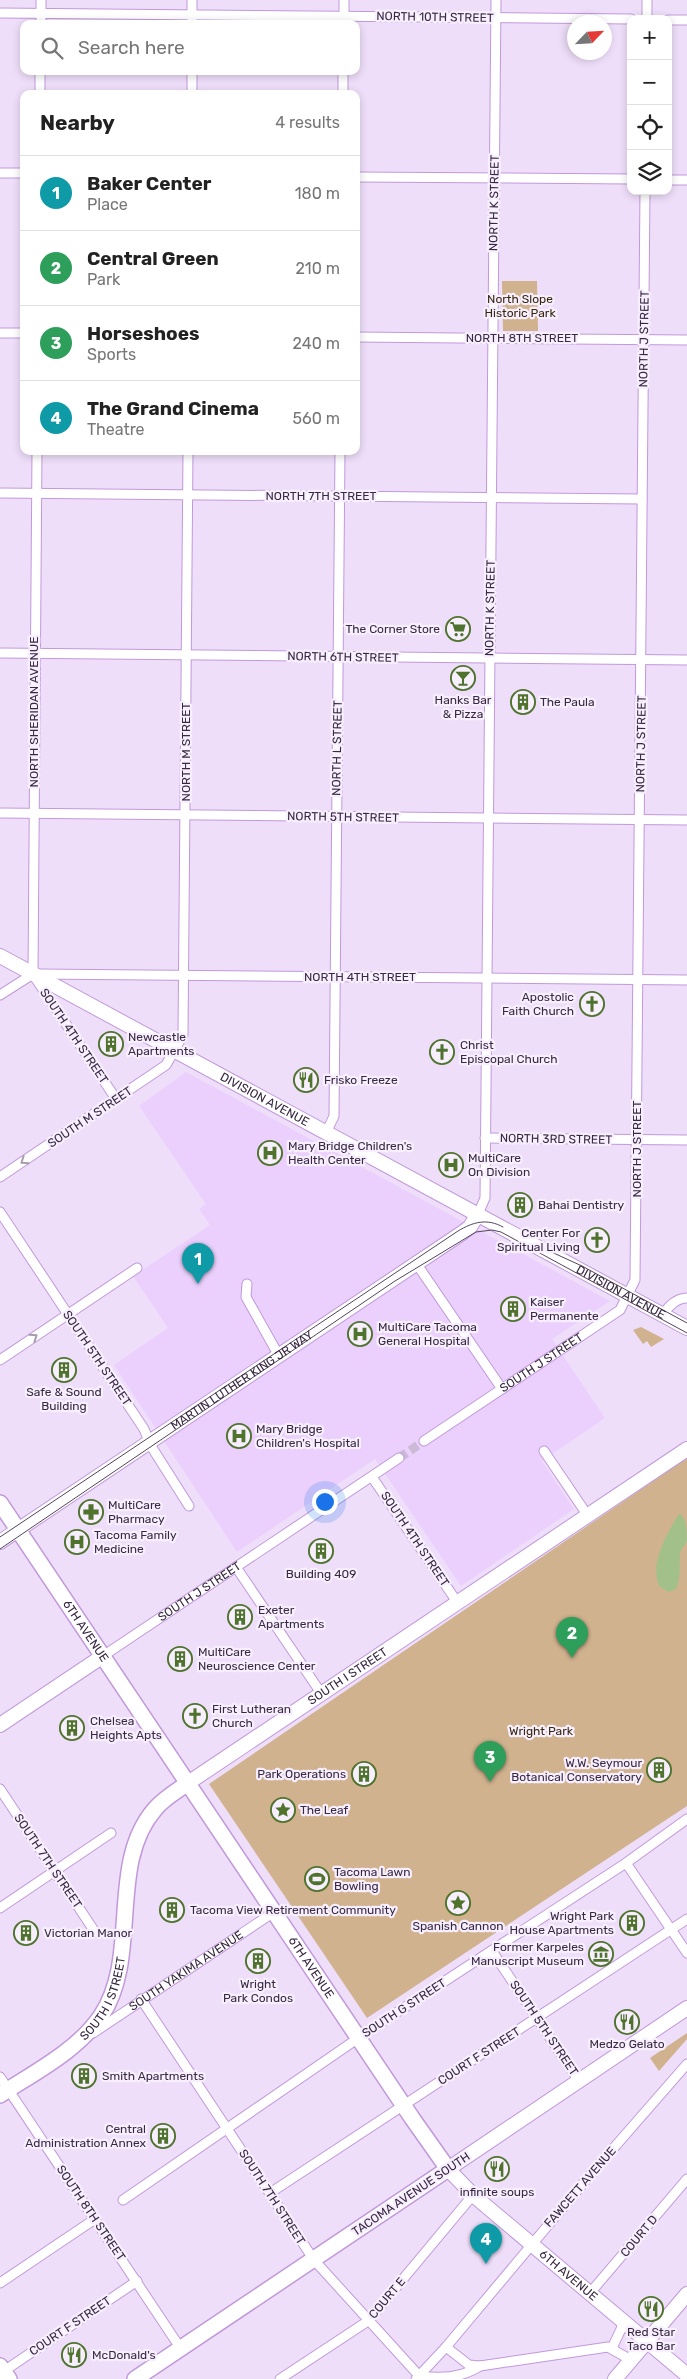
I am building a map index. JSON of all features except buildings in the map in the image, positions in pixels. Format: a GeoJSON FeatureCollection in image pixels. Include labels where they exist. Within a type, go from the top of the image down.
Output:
{"type":"FeatureCollection","features":[{"type":"Feature","properties":{"kind":"main road","name":"DIVISION AVENUE"},"geometry":{"type":"LineString","coordinates":[[0,956],[687,1328]]}},
{"type":"Feature","properties":{"kind":"main road","name":"MARTIN LUTHER KING JR WAY"},"geometry":{"type":"LineString","coordinates":[[0,1542],[470,1227],[478,1214]]}},
{"type":"Feature","properties":{"kind":"main road","name":"SOUTH I STREET"},"geometry":{"type":"LineString","coordinates":[[70,2049],[102,2015],[116,1984],[132,1860],[137,1840],[155,1809],[188,1783],[321,1693],[687,1449]]}},
{"type":"Feature","properties":{"kind":"main road","name":"6TH AVENUE"},"geometry":{"type":"LineString","coordinates":[[0,1502],[448,2170],[473,2195],[687,2375]]}},
{"type":"Feature","properties":{"kind":"main road","name":"SOUTH J STREET"},"geometry":{"type":"LineString","coordinates":[[0,1725],[103,1656]]}},
{"type":"Feature","properties":{"kind":"main road","name":"TACOMA AVENUE SOUTH"},"geometry":{"type":"LineString","coordinates":[[135,2379],[687,2008]]}},
{"type":"Feature","properties":{"kind":"main road","name":"SOUTH YAKIMA AVENUE"},"geometry":{"type":"LineString","coordinates":[[3,2087],[70,2049]]}},
{"type":"Feature","properties":{"kind":"main road"},"geometry":{"type":"LineString","coordinates":[[615,2379],[687,2294]]}},
{"type":"Feature","properties":{"kind":"street"},"geometry":{"type":"LineString","coordinates":[[41,0],[41,20]]}},
{"type":"Feature","properties":{"kind":"street"},"geometry":{"type":"LineString","coordinates":[[192,0],[192,19]]}},
{"type":"Feature","properties":{"kind":"street"},"geometry":{"type":"LineString","coordinates":[[344,0],[344,20]]}},
{"type":"Feature","properties":{"kind":"street","name":"NORTH K STREET"},"geometry":{"type":"LineString","coordinates":[[478,1214],[485,1198],[486,1138],[496,0]]}},
{"type":"Feature","properties":{"kind":"street"},"geometry":{"type":"LineString","coordinates":[[647,0],[647,15]]}},
{"type":"Feature","properties":{"kind":"street","name":"NORTH 10TH STREET"},"geometry":{"type":"LineString","coordinates":[[0,13],[192,19],[627,19]]}},
{"type":"Feature","properties":{"kind":"street"},"geometry":{"type":"LineString","coordinates":[[672,20],[687,20]]}},
{"type":"Feature","properties":{"kind":"street"},"geometry":{"type":"LineString","coordinates":[[40,75],[40,90]]}},
{"type":"Feature","properties":{"kind":"street"},"geometry":{"type":"LineString","coordinates":[[192,75],[192,90]]}},
{"type":"Feature","properties":{"kind":"street"},"geometry":{"type":"LineString","coordinates":[[343,75],[343,90]]}},
{"type":"Feature","properties":{"kind":"street"},"geometry":{"type":"LineString","coordinates":[[0,173],[20,173]]}},
{"type":"Feature","properties":{"kind":"street"},"geometry":{"type":"LineString","coordinates":[[360,177],[627,179]]}},
{"type":"Feature","properties":{"kind":"street"},"geometry":{"type":"LineString","coordinates":[[672,180],[687,180]]}},
{"type":"Feature","properties":{"kind":"street","name":"NORTH J STREET"},"geometry":{"type":"LineString","coordinates":[[629,1296],[635,1280],[645,195]]}},
{"type":"Feature","properties":{"kind":"street"},"geometry":{"type":"LineString","coordinates":[[0,333],[20,333]]}},
{"type":"Feature","properties":{"kind":"street","name":"NORTH 8TH STREET"},"geometry":{"type":"LineString","coordinates":[[360,337],[687,340]]}},
{"type":"Feature","properties":{"kind":"street","name":"NORTH SHERIDAN AVENUE"},"geometry":{"type":"LineString","coordinates":[[32,974],[37,455]]}},
{"type":"Feature","properties":{"kind":"street","name":"NORTH M STREET"},"geometry":{"type":"LineString","coordinates":[[175,1050],[183,1035],[188,455]]}},
{"type":"Feature","properties":{"kind":"street","name":"NORTH L STREET"},"geometry":{"type":"LineString","coordinates":[[326,1133],[334,1118],[340,455]]}},
{"type":"Feature","properties":{"kind":"street","name":"NORTH 7TH STREET"},"geometry":{"type":"LineString","coordinates":[[0,493],[642,500]]}},
{"type":"Feature","properties":{"kind":"street","name":"NORTH 6TH STREET"},"geometry":{"type":"LineString","coordinates":[[0,653],[687,660]]}},
{"type":"Feature","properties":{"kind":"street","name":"NORTH 5TH STREET"},"geometry":{"type":"LineString","coordinates":[[0,813],[687,820]]}},
{"type":"Feature","properties":{"kind":"street"},"geometry":{"type":"LineString","coordinates":[[0,995],[32,974]]}},
{"type":"Feature","properties":{"kind":"street","name":"NORTH 4TH STREET"},"geometry":{"type":"LineString","coordinates":[[32,974],[687,980]]}},
{"type":"Feature","properties":{"kind":"street","name":"SOUTH 4TH STREET"},"geometry":{"type":"LineString","coordinates":[[32,974],[116,1099]]}},
{"type":"Feature","properties":{"kind":"street","name":"SOUTH M STREET"},"geometry":{"type":"LineString","coordinates":[[0,1178],[166,1066],[175,1050]]}},
{"type":"Feature","properties":{"kind":"street","name":"NORTH 3RD STREET"},"geometry":{"type":"LineString","coordinates":[[486,1138],[687,1140]]}},
{"type":"Feature","properties":{"kind":"street","name":"SOUTH 5TH STREET"},"geometry":{"type":"LineString","coordinates":[[0,1212],[144,1428],[149,1442],[189,1506]]}},
{"type":"Feature","properties":{"kind":"street"},"geometry":{"type":"LineString","coordinates":[[416,1263],[502,1389]]}},
{"type":"Feature","properties":{"kind":"street"},"geometry":{"type":"LineString","coordinates":[[0,1360],[137,1268]]}},
{"type":"Feature","properties":{"kind":"street"},"geometry":{"type":"LineString","coordinates":[[247,1284],[246,1297],[279,1356]]}},
{"type":"Feature","properties":{"kind":"street","name":"SOUTH J STREET"},"geometry":{"type":"LineString","coordinates":[[424,1441],[620,1310],[629,1296]]}},
{"type":"Feature","properties":{"kind":"street"},"geometry":{"type":"LineString","coordinates":[[663,1315],[673,1303],[682,1298],[687,1298]]}},
{"type":"Feature","properties":{"kind":"street"},"geometry":{"type":"LineString","coordinates":[[544,1451],[588,1516]]}},
{"type":"Feature","properties":{"kind":"street","name":"SOUTH J STREET"},"geometry":{"type":"LineString","coordinates":[[103,1656],[399,1458]]}},
{"type":"Feature","properties":{"kind":"street","name":"SOUTH 4TH STREET"},"geometry":{"type":"LineString","coordinates":[[372,1477],[457,1602]]}},
{"type":"Feature","properties":{"kind":"street"},"geometry":{"type":"LineString","coordinates":[[236,1568],[321,1693]]}},
{"type":"Feature","properties":{"kind":"street","name":"SOUTH 7TH STREET"},"geometry":{"type":"LineString","coordinates":[[0,1789],[95,1932]]}},
{"type":"Feature","properties":{"kind":"street","name":"SOUTH G STREET"},"geometry":{"type":"LineString","coordinates":[[123,2200],[359,2038],[626,1863],[687,1820]]}},
{"type":"Feature","properties":{"kind":"street"},"geometry":{"type":"LineString","coordinates":[[0,1908],[111,1834]]}},
{"type":"Feature","properties":{"kind":"street"},"geometry":{"type":"LineString","coordinates":[[626,1863],[687,1953]]}},
{"type":"Feature","properties":{"kind":"street","name":"SOUTH YAKIMA AVENUE"},"geometry":{"type":"LineString","coordinates":[[70,2049],[274,1912]]}},
{"type":"Feature","properties":{"kind":"street","name":"COURT F STREET"},"geometry":{"type":"LineString","coordinates":[[270,2193],[687,1919]]}},
{"type":"Feature","properties":{"kind":"street","name":"SOUTH 5TH STREET"},"geometry":{"type":"LineString","coordinates":[[492,1951],[579,2081]]}},
{"type":"Feature","properties":{"kind":"street","name":"SOUTH 7TH STREET"},"geometry":{"type":"LineString","coordinates":[[142,1999],[314,2260],[419,2378]]}},
{"type":"Feature","properties":{"kind":"street","name":"FAWCETT AVENUE"},"geometry":{"type":"LineString","coordinates":[[419,2378],[532,2243],[687,2064]]}},
{"type":"Feature","properties":{"kind":"street","name":"SOUTH 8TH STREET"},"geometry":{"type":"LineString","coordinates":[[3,2087],[95,2219],[181,2349]]}},
{"type":"Feature","properties":{"kind":"street","name":"COURT D"},"geometry":{"type":"LineString","coordinates":[[590,2294],[687,2179]]}},
{"type":"Feature","properties":{"kind":"street","name":"COURT E"},"geometry":{"type":"LineString","coordinates":[[280,2379],[368,2321],[473,2195]]}},
{"type":"Feature","properties":{"kind":"street"},"geometry":{"type":"LineString","coordinates":[[0,2283],[95,2219]]}},
{"type":"Feature","properties":{"kind":"street","name":"COURT F STREET"},"geometry":{"type":"LineString","coordinates":[[4,2372],[137,2281]]}},
{"type":"Feature","properties":{"kind":"street"},"geometry":{"type":"LineString","coordinates":[[612,2348],[622,2327],[620,2318]]}},
{"type":"Feature","properties":{"kind":"street"},"geometry":{"type":"LineString","coordinates":[[446,2347],[468,2365],[480,2366],[612,2348],[631,2360]]}},
{"type":"Feature","properties":{"kind":"street"},"geometry":{"type":"LineString","coordinates":[[419,2378],[468,2375],[480,2366]]}},
{"type":"Feature","properties":{"kind":"shaded area","name":"MultiCare Tacoma General Hospital"},"geometry":{"type":"Polygon","coordinates":[[[186,1072],[610,1301],[552,1339],[605,1418],[542,1461],[574,1509],[461,1586],[375,1459],[237,1552],[114,1365],[168,1328],[133,1276],[210,1225],[199,1209],[206,1204],[139,1106],[186,1072]]]}},
{"type":"Feature","properties":{"kind":"shaded area"},"geometry":{"type":"Polygon","coordinates":[[[679,1514],[684,1518],[687,1541],[680,1553],[678,1585],[676,1589],[669,1592],[660,1587],[656,1569],[660,1550],[679,1514]]]}},
{"type":"Feature","properties":{"kind":"green space","name":"North Slope Historic Park"},"geometry":{"type":"Polygon","coordinates":[[[502,281],[537,281],[538,331],[503,331],[502,281]]]}},
{"type":"Feature","properties":{"kind":"green space"},"geometry":{"type":"Polygon","coordinates":[[[641,1327],[664,1339],[651,1347],[647,1341],[643,1344],[633,1330],[641,1327]]]}},
{"type":"Feature","properties":{"kind":"green space","name":"Wright Park"},"geometry":{"type":"Polygon","coordinates":[[[687,1458],[687,1806],[367,2018],[209,1784],[687,1458]]]}},
{"type":"Feature","properties":{"kind":"green space"},"geometry":{"type":"Polygon","coordinates":[[[687,2033],[687,2039],[659,2071],[650,2058],[687,2033]]]}},
{"type":"Feature","properties":{"kind":"tunnel"},"geometry":{"type":"LineString","coordinates":[[399,1458],[424,1441]]}},
{"type":"Feature","properties":{"kind":"tram line"},"geometry":{"type":"LineString","coordinates":[[0,1537],[458,1231],[480,1222],[497,1224],[503,1227]]}},
{"type":"Feature","properties":{"kind":"tram line"},"geometry":{"type":"LineString","coordinates":[[0,1549],[395,1281],[476,1232],[492,1230],[501,1232],[687,1333]]}},
{"type":"Feature","properties":{"kind":"tram line"},"geometry":{"type":"LineString","coordinates":[[547,1250],[582,1266],[687,1323]]}},
{"type":"Feature","properties":{"kind":"place","name":"The Corner Store"},"geometry":{"type":"Point","coordinates":[458,629]}},
{"type":"Feature","properties":{"kind":"place","name":"Hanks Bar & Pizza"},"geometry":{"type":"Point","coordinates":[463,678]}},
{"type":"Feature","properties":{"kind":"place","name":"The Paula"},"geometry":{"type":"Point","coordinates":[523,702]}},
{"type":"Feature","properties":{"kind":"place","name":"Apostolic Faith Church"},"geometry":{"type":"Point","coordinates":[592,1004]}},
{"type":"Feature","properties":{"kind":"place","name":"Newcastle Apartments"},"geometry":{"type":"Point","coordinates":[111,1044]}},
{"type":"Feature","properties":{"kind":"place","name":"Christ Episcopal Church"},"geometry":{"type":"Point","coordinates":[442,1052]}},
{"type":"Feature","properties":{"kind":"place","name":"Frisko Freeze"},"geometry":{"type":"Point","coordinates":[306,1080]}},
{"type":"Feature","properties":{"kind":"place","name":"Mary Bridge Children's Health Center"},"geometry":{"type":"Point","coordinates":[270,1153]}},
{"type":"Feature","properties":{"kind":"place","name":"MultiCare On Division"},"geometry":{"type":"Point","coordinates":[451,1165]}},
{"type":"Feature","properties":{"kind":"place","name":"Bahai Dentistry"},"geometry":{"type":"Point","coordinates":[520,1205]}},
{"type":"Feature","properties":{"kind":"place","name":"Center For Spiritual Living"},"geometry":{"type":"Point","coordinates":[597,1240]}},
{"type":"Feature","properties":{"kind":"place","name":"Baker Center"},"geometry":{"type":"Point","coordinates":[198,1284]}},
{"type":"Feature","properties":{"kind":"place","name":"Kaiser Permanente"},"geometry":{"type":"Point","coordinates":[513,1309]}},
{"type":"Feature","properties":{"kind":"place","name":"MultiCare Tacoma General Hospital"},"geometry":{"type":"Point","coordinates":[360,1334]}},
{"type":"Feature","properties":{"kind":"place","name":"Safe & Sound Building"},"geometry":{"type":"Point","coordinates":[64,1370]}},
{"type":"Feature","properties":{"kind":"place","name":"Mary Bridge Children's Hospital"},"geometry":{"type":"Point","coordinates":[239,1436]}},
{"type":"Feature","properties":{"kind":"place","name":"MultiCare Pharmacy"},"geometry":{"type":"Point","coordinates":[91,1512]}},
{"type":"Feature","properties":{"kind":"place","name":"Tacoma Family Medicine"},"geometry":{"type":"Point","coordinates":[77,1542]}},
{"type":"Feature","properties":{"kind":"place","name":"Building 409"},"geometry":{"type":"Point","coordinates":[321,1551]}},
{"type":"Feature","properties":{"kind":"place","name":"Exeter Apartments"},"geometry":{"type":"Point","coordinates":[240,1617]}},
{"type":"Feature","properties":{"kind":"place","name":"Central Green"},"geometry":{"type":"Point","coordinates":[572,1658]}},
{"type":"Feature","properties":{"kind":"place","name":"MultiCare Neuroscience Center"},"geometry":{"type":"Point","coordinates":[180,1659]}},
{"type":"Feature","properties":{"kind":"place","name":"First Lutheran Church"},"geometry":{"type":"Point","coordinates":[195,1716]}},
{"type":"Feature","properties":{"kind":"place","name":"Chelsea Heights Apts"},"geometry":{"type":"Point","coordinates":[72,1728]}},
{"type":"Feature","properties":{"kind":"place","name":"W.W. Seymour Botanical Conservatory"},"geometry":{"type":"Point","coordinates":[659,1770]}},
{"type":"Feature","properties":{"kind":"place","name":"Park Operations"},"geometry":{"type":"Point","coordinates":[364,1774]}},
{"type":"Feature","properties":{"kind":"place","name":"Horseshoes"},"geometry":{"type":"Point","coordinates":[490,1782]}},
{"type":"Feature","properties":{"kind":"place","name":"The Leaf"},"geometry":{"type":"Point","coordinates":[283,1810]}},
{"type":"Feature","properties":{"kind":"place","name":"Tacoma Lawn Bowling"},"geometry":{"type":"Point","coordinates":[317,1879]}},
{"type":"Feature","properties":{"kind":"place","name":"Spanish Cannon"},"geometry":{"type":"Point","coordinates":[458,1903]}},
{"type":"Feature","properties":{"kind":"place","name":"Tacoma View Retirement Community"},"geometry":{"type":"Point","coordinates":[172,1910]}},
{"type":"Feature","properties":{"kind":"place","name":"Wright Park House Apartments"},"geometry":{"type":"Point","coordinates":[632,1923]}},
{"type":"Feature","properties":{"kind":"place","name":"Victorian Manor"},"geometry":{"type":"Point","coordinates":[26,1933]}},
{"type":"Feature","properties":{"kind":"place","name":"Former Karpeles Manuscript Museum"},"geometry":{"type":"Point","coordinates":[601,1954]}},
{"type":"Feature","properties":{"kind":"place","name":"Wright Park Condos"},"geometry":{"type":"Point","coordinates":[258,1961]}},
{"type":"Feature","properties":{"kind":"place","name":"Medzo Gelato"},"geometry":{"type":"Point","coordinates":[627,2022]}},
{"type":"Feature","properties":{"kind":"place","name":"Smith Apartments"},"geometry":{"type":"Point","coordinates":[84,2076]}},
{"type":"Feature","properties":{"kind":"place","name":"Central Administration Annex"},"geometry":{"type":"Point","coordinates":[163,2136]}},
{"type":"Feature","properties":{"kind":"place","name":"infinite soups"},"geometry":{"type":"Point","coordinates":[497,2169]}},
{"type":"Feature","properties":{"kind":"place","name":"The Grand Cinema"},"geometry":{"type":"Point","coordinates":[486,2264]}},
{"type":"Feature","properties":{"kind":"place","name":"Red Star Taco Bar"},"geometry":{"type":"Point","coordinates":[651,2309]}},
{"type":"Feature","properties":{"kind":"place","name":"McDonald's"},"geometry":{"type":"Point","coordinates":[74,2355]}}]}
